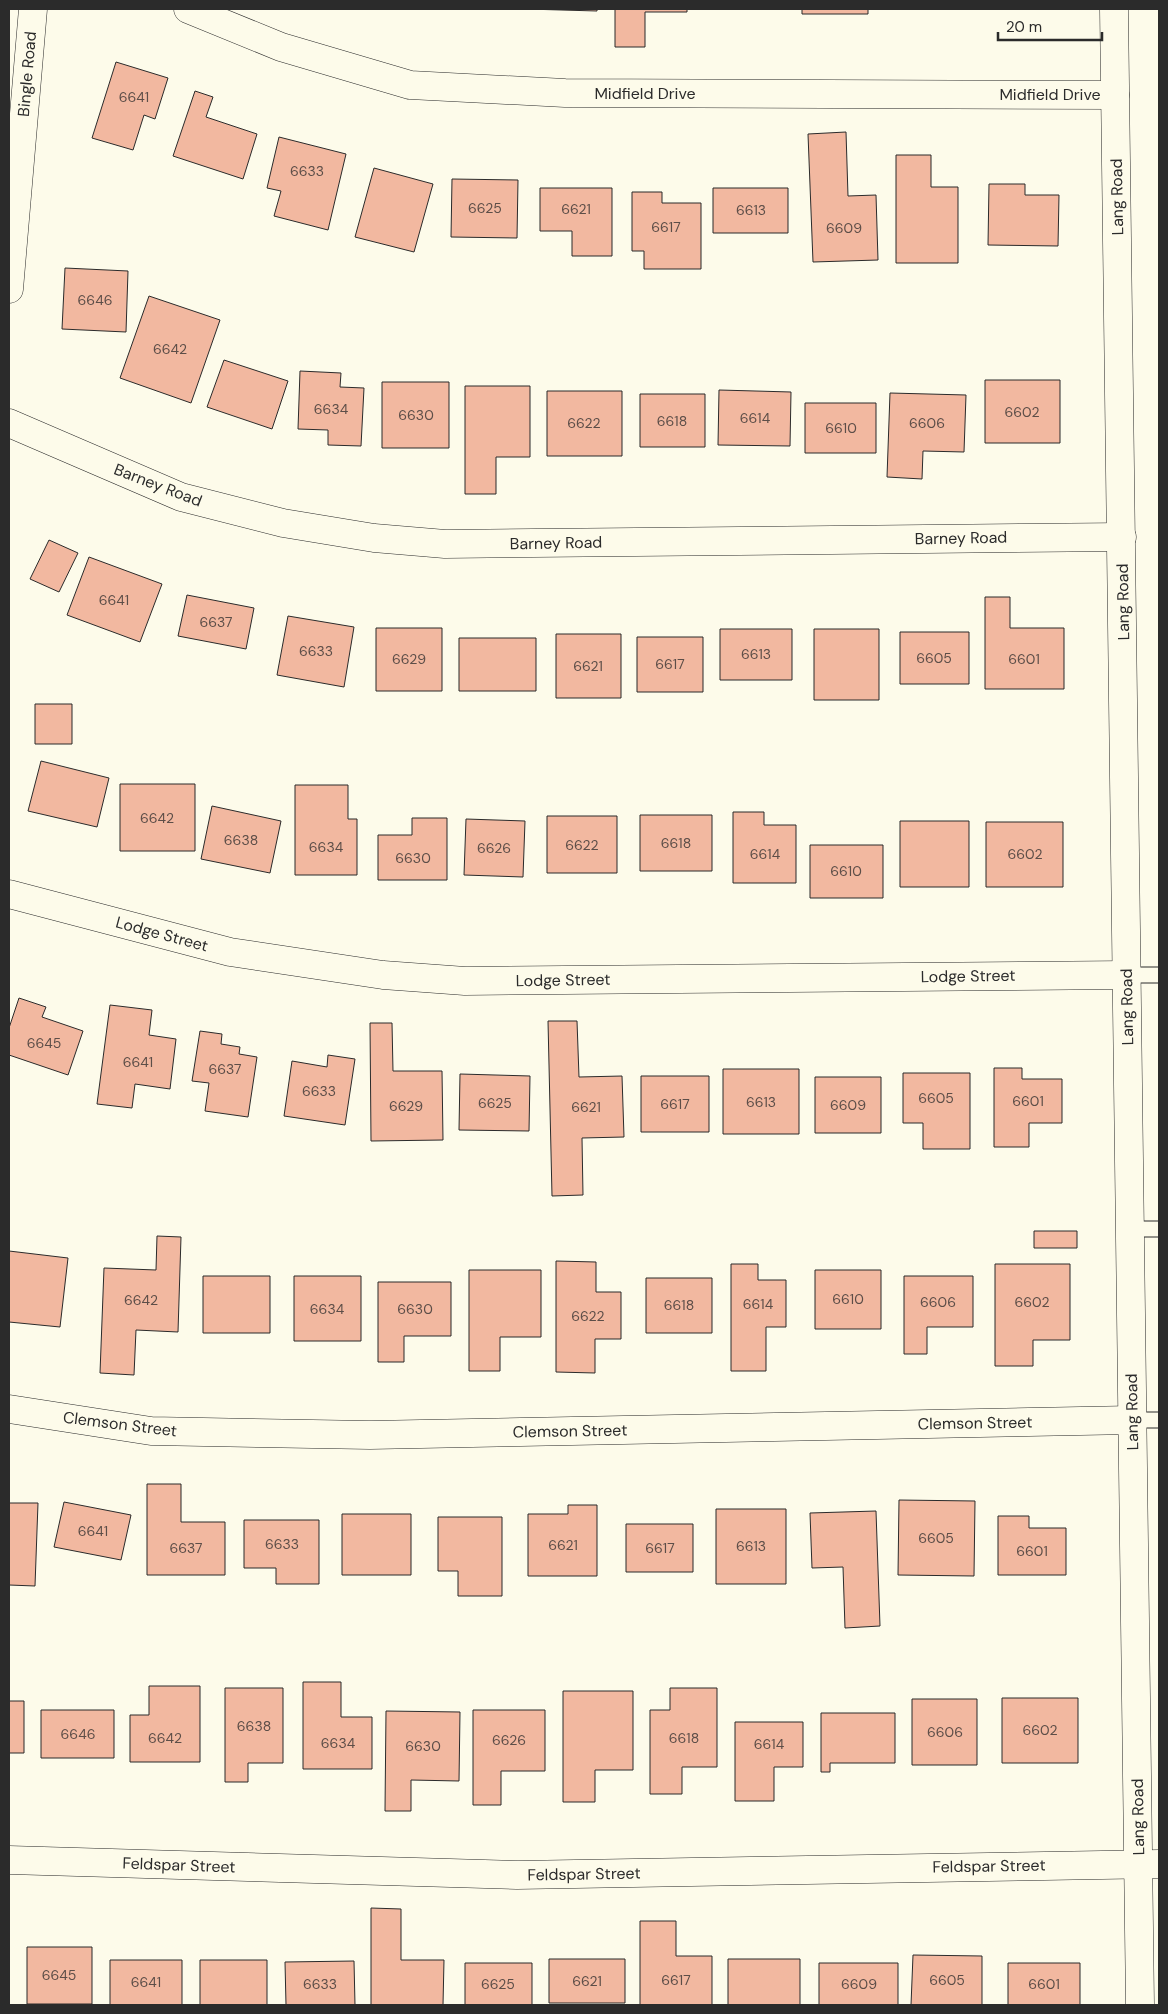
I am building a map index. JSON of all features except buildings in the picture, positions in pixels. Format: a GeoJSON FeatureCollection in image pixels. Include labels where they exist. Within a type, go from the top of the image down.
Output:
{"type":"FeatureCollection","features":[{"type":"Feature","properties":{"kind":"street","name":"Bingle Road"},"geometry":{"type":"LineString","coordinates":[[9,289],[33,9]]}},
{"type":"Feature","properties":{"kind":"street","name":"Midfield Drive"},"geometry":{"type":"LineString","coordinates":[[188,9],[281,47],[410,85],[565,93],[1115,94]]}},
{"type":"Feature","properties":{"kind":"street","name":"Lang Road"},"geometry":{"type":"LineString","coordinates":[[1114,9],[1132,1420],[1149,1864],[1140,2005]]}},
{"type":"Feature","properties":{"kind":"street","name":"Barney Road"},"geometry":{"type":"LineString","coordinates":[[9,423],[182,497],[283,523],[374,538],[445,544],[1122,536]]}},
{"type":"Feature","properties":{"kind":"street","name":"Lodge Street"},"geometry":{"type":"LineString","coordinates":[[9,894],[230,952],[384,974],[465,981],[1126,974]]}},
{"type":"Feature","properties":{"kind":"street","name":"Clemson Street"},"geometry":{"type":"LineString","coordinates":[[9,1409],[151,1431],[370,1435],[1132,1420]]}},
{"type":"Feature","properties":{"kind":"street","name":"Feldspar Street"},"geometry":{"type":"LineString","coordinates":[[9,1860],[517,1875],[1149,1864]]}},
{"type":"Feature","properties":{"kind":"lane"},"geometry":{"type":"LineString","coordinates":[[1126,974],[1159,975]]}},
{"type":"Feature","properties":{"kind":"lane"},"geometry":{"type":"LineString","coordinates":[[1130,1229],[1159,1229]]}},
{"type":"Feature","properties":{"kind":"lane"},"geometry":{"type":"LineString","coordinates":[[1132,1420],[1159,1420]]}}]}
